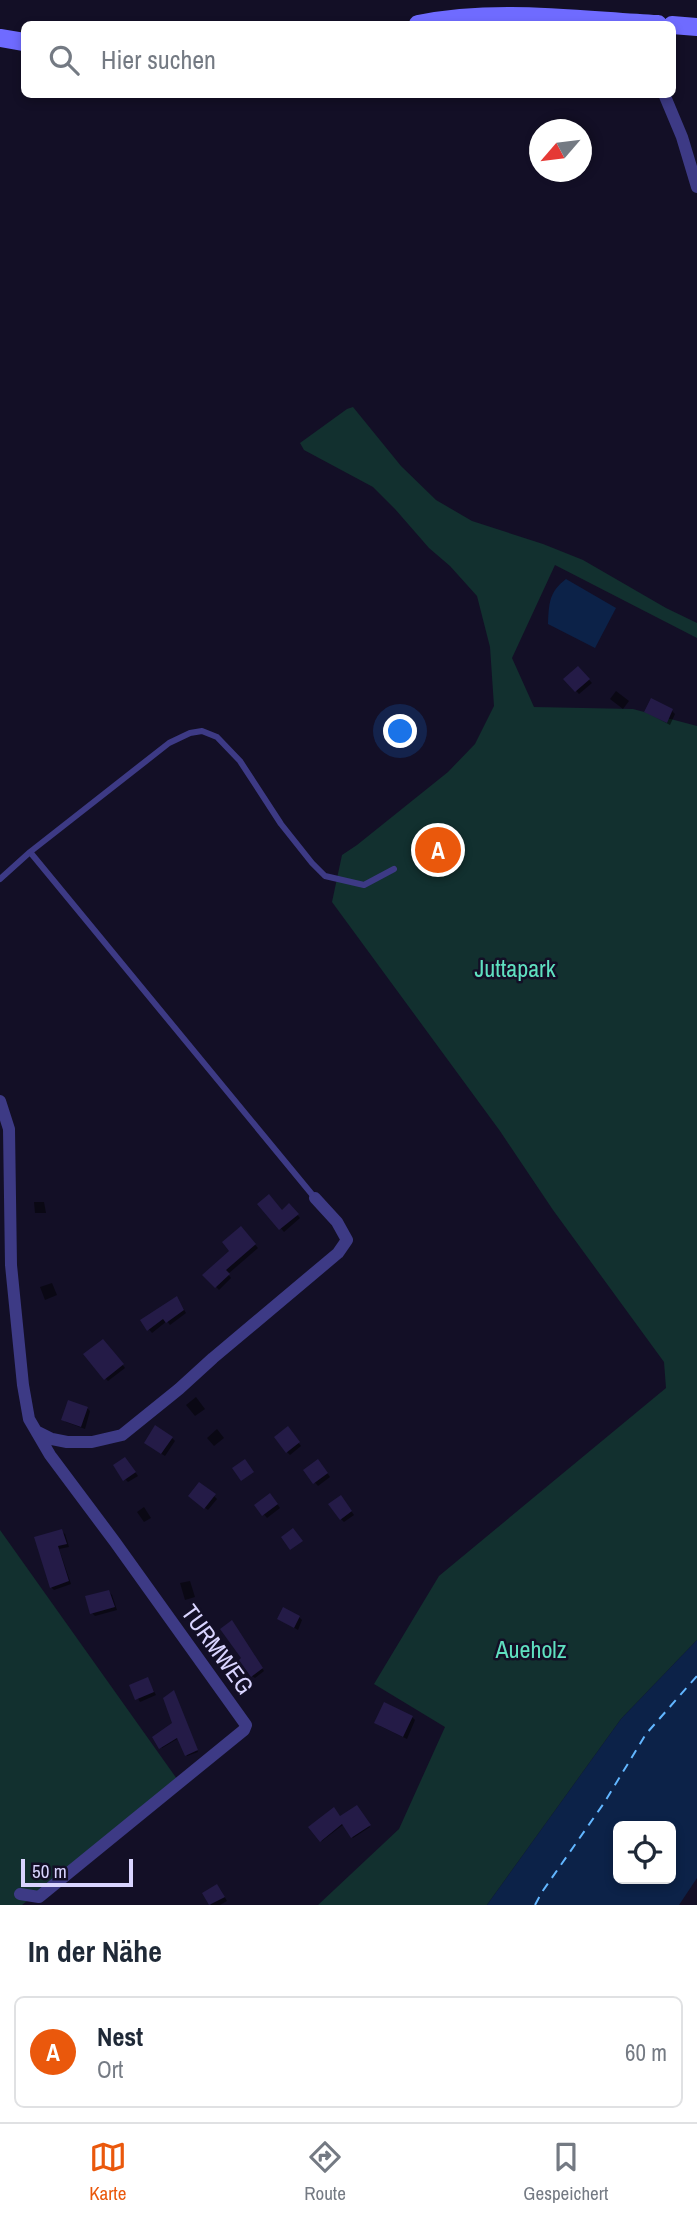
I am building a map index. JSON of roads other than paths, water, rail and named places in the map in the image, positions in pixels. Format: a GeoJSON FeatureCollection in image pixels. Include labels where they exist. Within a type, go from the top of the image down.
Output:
{"type":"FeatureCollection","features":[{"type":"Feature","properties":{"kind":"street"},"geometry":{"type":"LineString","coordinates":[[448,21],[489,17],[591,21]]}},
{"type":"Feature","properties":{"kind":"street"},"geometry":{"type":"LineString","coordinates":[[676,25],[697,27]]}},
{"type":"Feature","properties":{"kind":"street"},"geometry":{"type":"LineString","coordinates":[[0,38],[21,42]]}},
{"type":"Feature","properties":{"kind":"street"},"geometry":{"type":"LineString","coordinates":[[666,98],[682,137],[697,187]]}},
{"type":"Feature","properties":{"kind":"street","name":"TURMWEG"},"geometry":{"type":"LineString","coordinates":[[0,1101],[9,1129],[11,1265],[29,1419],[50,1455],[246,1725],[244,1730],[182,1782],[39,1897],[20,1894]]}},
{"type":"Feature","properties":{"kind":"street"},"geometry":{"type":"LineString","coordinates":[[36,1431],[52,1439],[67,1442],[93,1442],[122,1434],[159,1406],[338,1253],[347,1240],[337,1222],[315,1198]]}},
{"type":"Feature","properties":{"kind":"lane"},"geometry":{"type":"LineString","coordinates":[[0,879],[30,852],[169,743],[190,733],[202,731],[217,737],[240,761],[281,824],[325,876],[364,885],[394,869]]}},
{"type":"Feature","properties":{"kind":"lane"},"geometry":{"type":"LineString","coordinates":[[30,852],[315,1198]]}},
{"type":"Feature","properties":{"kind":"water"},"geometry":{"type":"Polygon","coordinates":[[[566,579],[616,608],[595,648],[548,624],[551,598],[566,579]]]}},
{"type":"Feature","properties":{"kind":"water"},"geometry":{"type":"Polygon","coordinates":[[[697,1640],[697,1878],[679,1905],[487,1905],[621,1719],[697,1640]]]}},
{"type":"Feature","properties":{"kind":"place","name":"Nest"},"geometry":{"type":"Point","coordinates":[438,850]}},
{"type":"Feature","properties":{"kind":"park label","name":"Juttapark"},"geometry":{"type":"Point","coordinates":[515,968]}},
{"type":"Feature","properties":{"kind":"park label","name":"Aueholz"},"geometry":{"type":"Point","coordinates":[531,1649]}}]}
